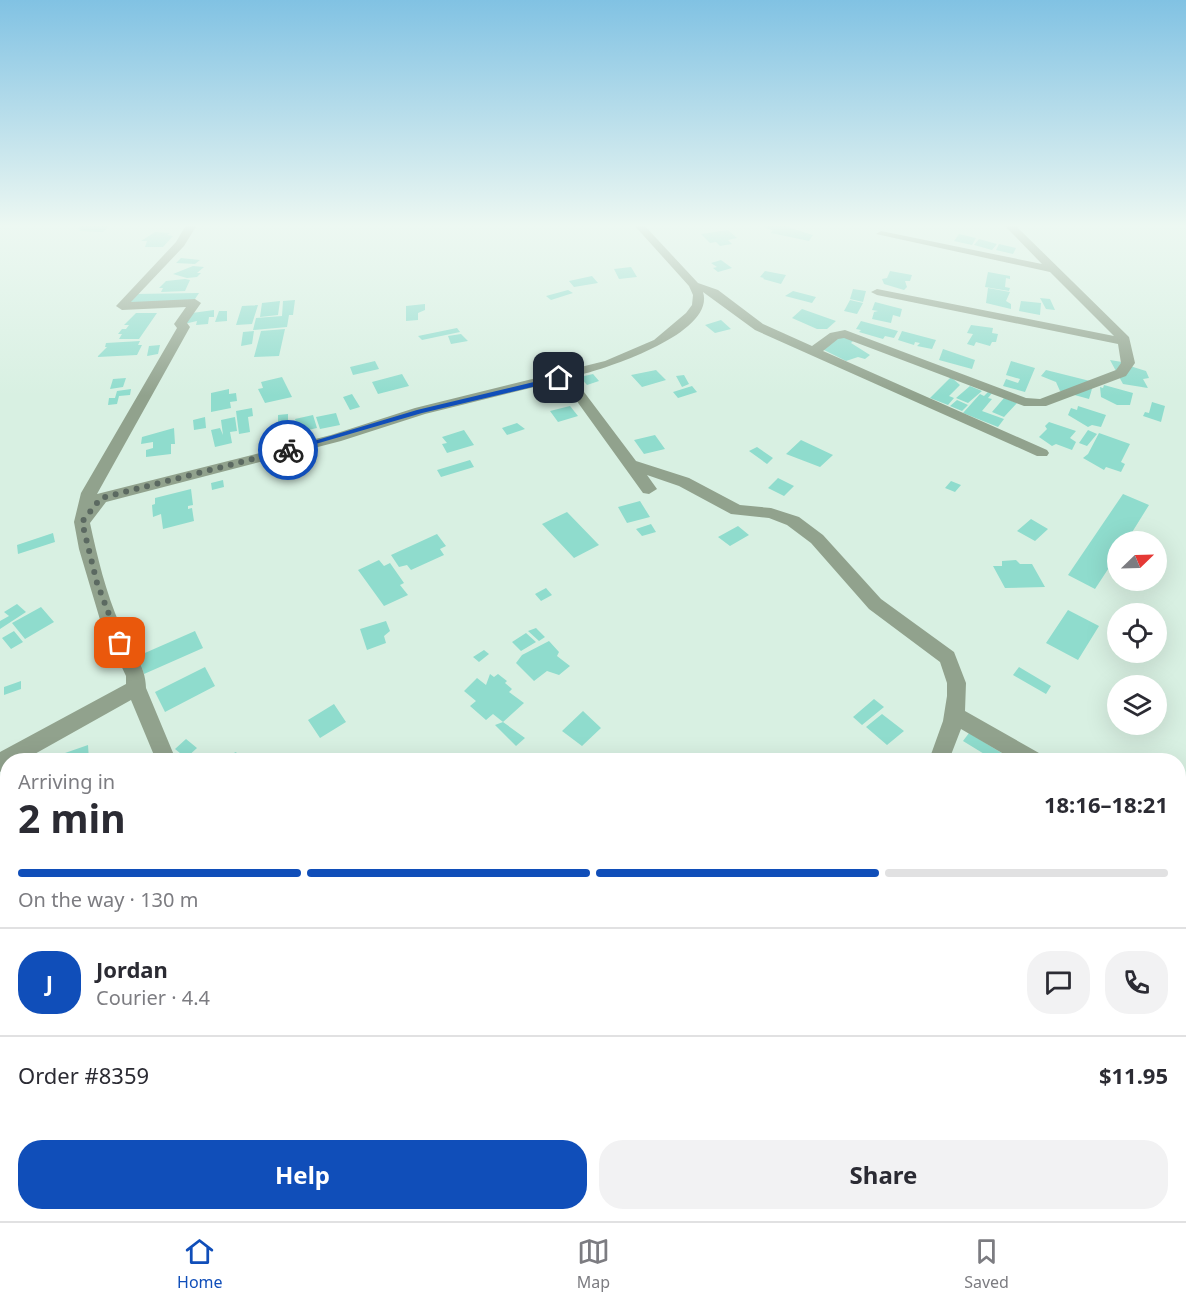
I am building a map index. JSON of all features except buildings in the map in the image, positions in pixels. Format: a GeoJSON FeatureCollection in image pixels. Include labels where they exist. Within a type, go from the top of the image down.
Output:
{"type":"FeatureCollection","features":[{"type":"Feature","properties":{"kind":"street"},"geometry":{"type":"LineString","coordinates":[[142,282],[122,306],[195,303],[180,324],[184,327],[82,522],[97,583],[110,622],[136,676],[136,688],[163,753]]}},
{"type":"Feature","properties":{"kind":"street"},"geometry":{"type":"LineString","coordinates":[[95,496],[336,438],[420,411],[610,364],[658,343],[690,316],[698,305],[699,295],[691,282]]}},
{"type":"Feature","properties":{"kind":"street"},"geometry":{"type":"LineString","coordinates":[[814,351],[834,336],[845,334],[1024,402],[1041,403],[1121,373],[1128,363],[1124,340],[1126,338],[1068,282]]}},
{"type":"Feature","properties":{"kind":"street"},"geometry":{"type":"LineString","coordinates":[[694,285],[714,292],[759,327],[1042,453]]}},
{"type":"Feature","properties":{"kind":"street"},"geometry":{"type":"LineString","coordinates":[[877,292],[1124,340]]}},
{"type":"Feature","properties":{"kind":"street"},"geometry":{"type":"LineString","coordinates":[[573,374],[574,386],[578,393],[650,489]]}},
{"type":"Feature","properties":{"kind":"street"},"geometry":{"type":"LineString","coordinates":[[630,464],[684,482],[737,510],[771,513],[793,521],[817,539],[876,604],[947,657],[955,669],[958,693],[955,715],[941,753]]}},
{"type":"Feature","properties":{"kind":"street"},"geometry":{"type":"LineString","coordinates":[[18,753],[136,688]]}},
{"type":"Feature","properties":{"kind":"street"},"geometry":{"type":"LineString","coordinates":[[955,715],[1020,753]]}},
{"type":"Feature","properties":{"kind":"way so far"},"geometry":{"type":"LineString","coordinates":[[120,643],[110,622],[97,583],[82,522],[101,498],[288,450]]}},
{"type":"Feature","properties":{"kind":"route"},"geometry":{"type":"LineString","coordinates":[[288,450],[336,438],[420,411],[559,378]]}}]}
